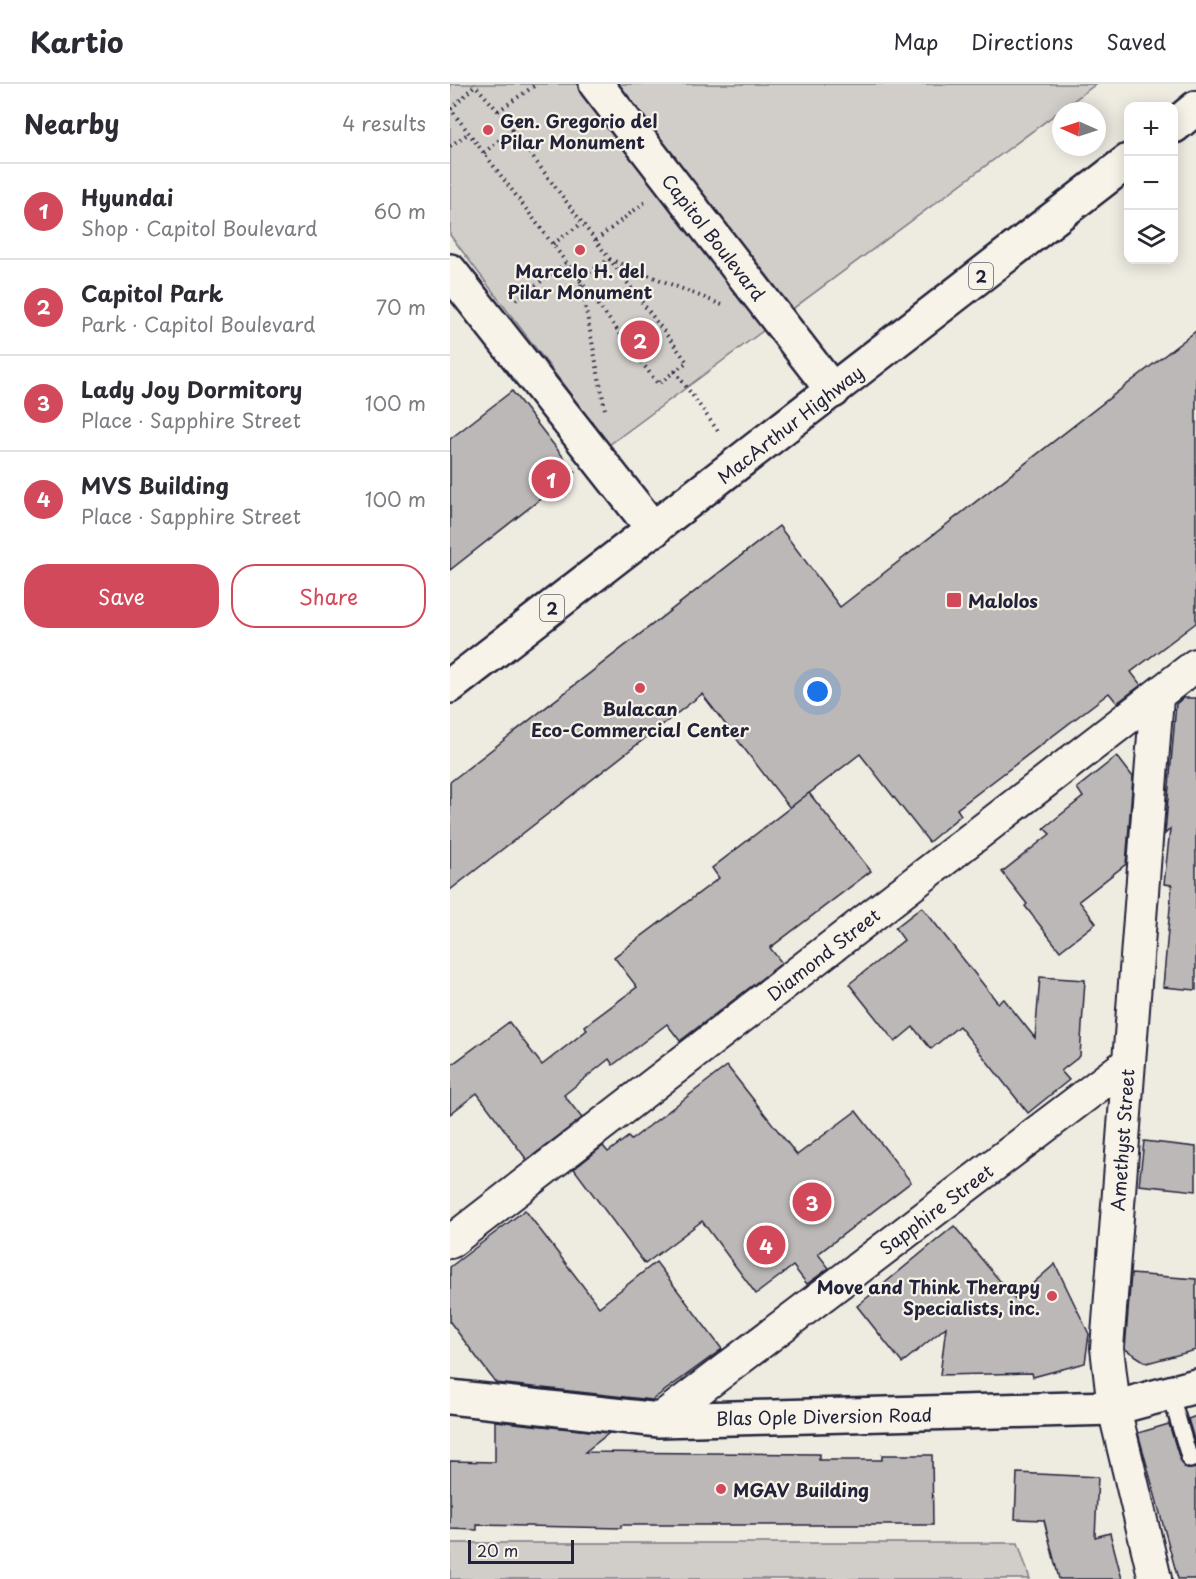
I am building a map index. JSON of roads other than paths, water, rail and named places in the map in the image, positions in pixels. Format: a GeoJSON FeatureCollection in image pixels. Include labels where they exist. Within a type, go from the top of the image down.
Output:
{"type":"FeatureCollection","features":[{"type":"Feature","properties":{"kind":"main road","name":"Capitol Boulevard"},"geometry":{"type":"LineString","coordinates":[[596,84],[832,391]]}},
{"type":"Feature","properties":{"kind":"main road"},"geometry":{"type":"LineString","coordinates":[[1178,122],[1196,108]]}},
{"type":"Feature","properties":{"kind":"main road","name":"MacArthur Highway"},"geometry":{"type":"LineString","coordinates":[[450,687],[1124,164]]}},
{"type":"Feature","properties":{"kind":"main road"},"geometry":{"type":"LineString","coordinates":[[450,271],[654,530]]}},
{"type":"Feature","properties":{"kind":"main road","name":"Blas Ople Diversion Road"},"geometry":{"type":"LineString","coordinates":[[450,1397],[659,1420],[1114,1408],[1183,1390]]}},
{"type":"Feature","properties":{"kind":"street","name":"Diamond Street"},"geometry":{"type":"LineString","coordinates":[[450,1242],[1196,665]]}},
{"type":"Feature","properties":{"kind":"street","name":"Amethyst Street"},"geometry":{"type":"LineString","coordinates":[[1155,1579],[1114,1408],[1107,1348],[1157,697]]}},
{"type":"Feature","properties":{"kind":"street","name":"Sapphire Street"},"geometry":{"type":"LineString","coordinates":[[659,1420],[1128,1063]]}},
{"type":"Feature","properties":{"kind":"lane"},"geometry":{"type":"LineString","coordinates":[[1183,1390],[1190,1460],[1196,1458]]}},
{"type":"Feature","properties":{"kind":"place","name":"Gen. Gregorio del Pilar Monument"},"geometry":{"type":"Point","coordinates":[488,130]}},
{"type":"Feature","properties":{"kind":"place","name":"Marcelo H. del Pilar Monument"},"geometry":{"type":"Point","coordinates":[580,250]}},
{"type":"Feature","properties":{"kind":"place","name":"Capitol Park"},"geometry":{"type":"Point","coordinates":[640,340]}},
{"type":"Feature","properties":{"kind":"place","name":"Hyundai"},"geometry":{"type":"Point","coordinates":[551,479]}},
{"type":"Feature","properties":{"kind":"place","name":"Malolos"},"geometry":{"type":"Point","coordinates":[954,600]}},
{"type":"Feature","properties":{"kind":"place","name":"Bulacan Eco-Commercial Center"},"geometry":{"type":"Point","coordinates":[640,688]}},
{"type":"Feature","properties":{"kind":"place","name":"Lady Joy Dormitory"},"geometry":{"type":"Point","coordinates":[812,1202]}},
{"type":"Feature","properties":{"kind":"place","name":"MVS Building"},"geometry":{"type":"Point","coordinates":[766,1245]}},
{"type":"Feature","properties":{"kind":"place","name":"Move and Think Therapy Specialists, inc."},"geometry":{"type":"Point","coordinates":[1052,1296]}},
{"type":"Feature","properties":{"kind":"place","name":"MGAV Building"},"geometry":{"type":"Point","coordinates":[721,1489]}}]}
